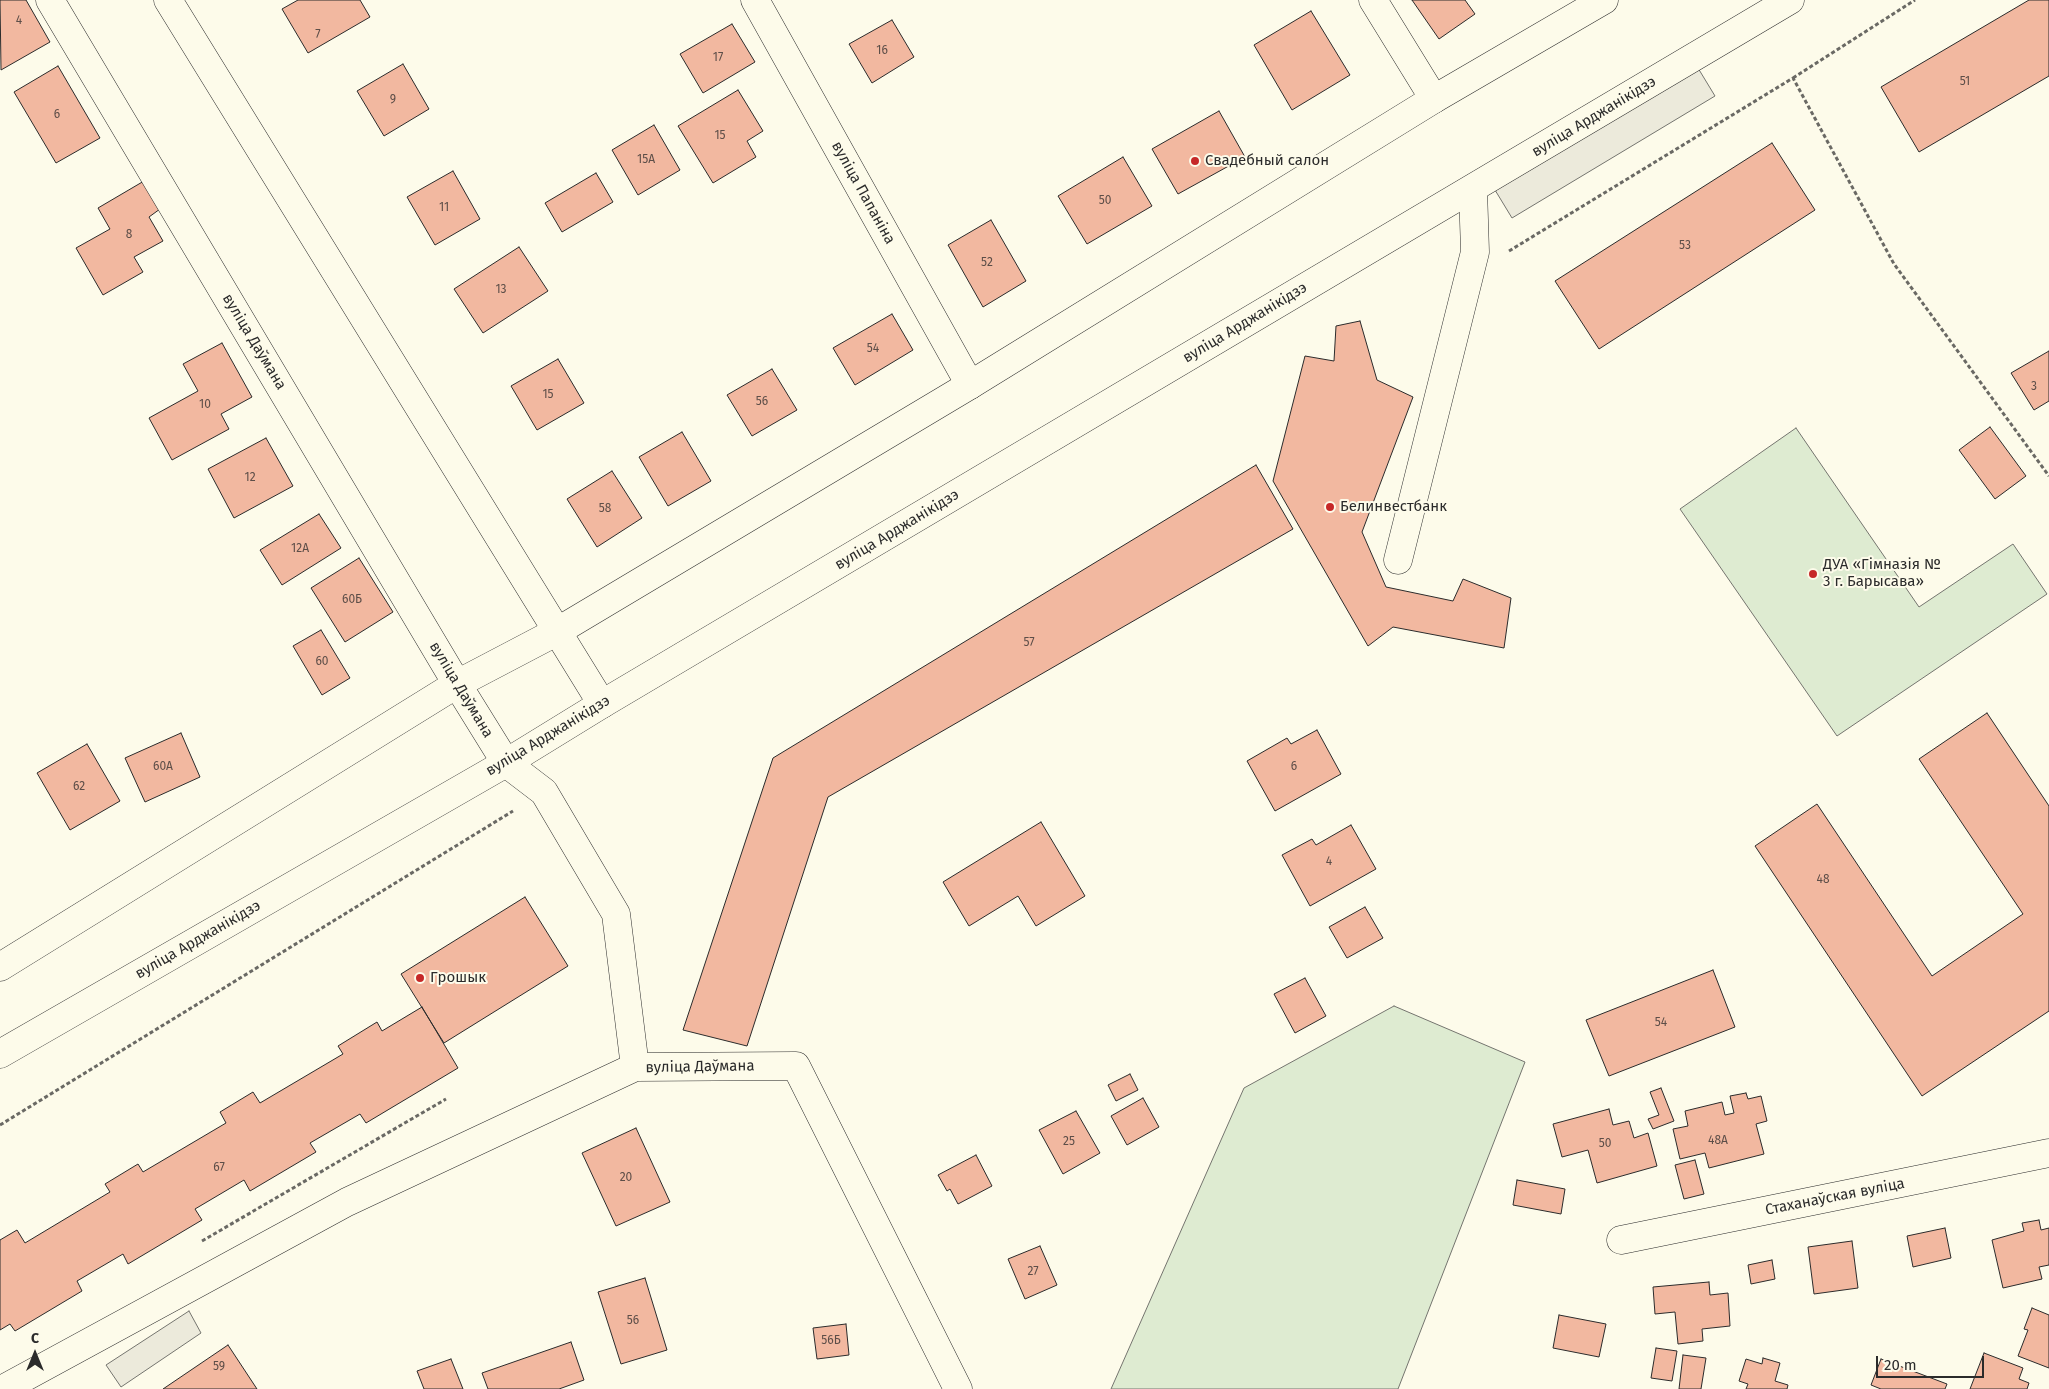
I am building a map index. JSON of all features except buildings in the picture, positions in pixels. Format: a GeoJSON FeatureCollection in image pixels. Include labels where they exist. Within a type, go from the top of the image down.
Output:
{"type":"FeatureCollection","features":[{"type":"Feature","properties":{"kind":"main road","name":"вуліца Даўмана"},"geometry":{"type":"LineString","coordinates":[[50,0],[457,684],[506,763],[544,792],[616,914],[635,1067],[796,1066],[958,1389]]}},
{"type":"Feature","properties":{"kind":"main road"},"geometry":{"type":"LineString","coordinates":[[168,0],[602,704]]}},
{"type":"Feature","properties":{"kind":"main road","name":"вуліца Папаніна"},"geometry":{"type":"LineString","coordinates":[[755,0],[970,385]]}},
{"type":"Feature","properties":{"kind":"main road"},"geometry":{"type":"LineString","coordinates":[[1373,0],[1434,100]]}},
{"type":"Feature","properties":{"kind":"main road"},"geometry":{"type":"LineString","coordinates":[[0,967],[457,684],[558,631],[970,385],[1434,100],[1604,0]]}},
{"type":"Feature","properties":{"kind":"main road","name":"вуліца Арджанікідзэ"},"geometry":{"type":"LineString","coordinates":[[0,1054],[506,763],[602,704],[1790,0]]}},
{"type":"Feature","properties":{"kind":"main road"},"geometry":{"type":"LineString","coordinates":[[1398,560],[1475,252],[1473,189]]}},
{"type":"Feature","properties":{"kind":"main road"},"geometry":{"type":"LineString","coordinates":[[3,1389],[347,1202],[635,1067]]}},
{"type":"Feature","properties":{"kind":"main road","name":"Стаханаўская вуліца"},"geometry":{"type":"LineString","coordinates":[[1621,1240],[2049,1153]]}},
{"type":"Feature","properties":{"kind":"path"},"geometry":{"type":"LineString","coordinates":[[1470,275],[1793,78],[1915,0]]}},
{"type":"Feature","properties":{"kind":"path"},"geometry":{"type":"LineString","coordinates":[[1793,78],[1894,264],[2049,476]]}},
{"type":"Feature","properties":{"kind":"path"},"geometry":{"type":"LineString","coordinates":[[0,1125],[544,792]]}},
{"type":"Feature","properties":{"kind":"path"},"geometry":{"type":"LineString","coordinates":[[197,1243],[446,1099]]}},
{"type":"Feature","properties":{"kind":"green space"},"geometry":{"type":"Polygon","coordinates":[[[1796,428],[1919,607],[2013,544],[2047,594],[1837,736],[1680,509],[1796,428]]]}},
{"type":"Feature","properties":{"kind":"green space"},"geometry":{"type":"Polygon","coordinates":[[[1394,1006],[1525,1062],[1398,1389],[1111,1389],[1244,1088],[1394,1006]]]}},
{"type":"Feature","properties":{"kind":"shaded area"},"geometry":{"type":"Polygon","coordinates":[[[1698,68],[1715,96],[1512,218],[1495,190],[1698,68]]]}},
{"type":"Feature","properties":{"kind":"shaded area"},"geometry":{"type":"Polygon","coordinates":[[[189,1311],[201,1333],[121,1387],[106,1365],[189,1311]]]}},
{"type":"Feature","properties":{"kind":"place","name":"Свадебный салон"},"geometry":{"type":"Point","coordinates":[1195,161]}},
{"type":"Feature","properties":{"kind":"place","name":"Белинвестбанк"},"geometry":{"type":"Point","coordinates":[1330,507]}},
{"type":"Feature","properties":{"kind":"place","name":"ДУА «Гімназія № 3 г. Барысава»"},"geometry":{"type":"Point","coordinates":[1813,574]}},
{"type":"Feature","properties":{"kind":"place","name":"Грошык"},"geometry":{"type":"Point","coordinates":[420,978]}}]}
